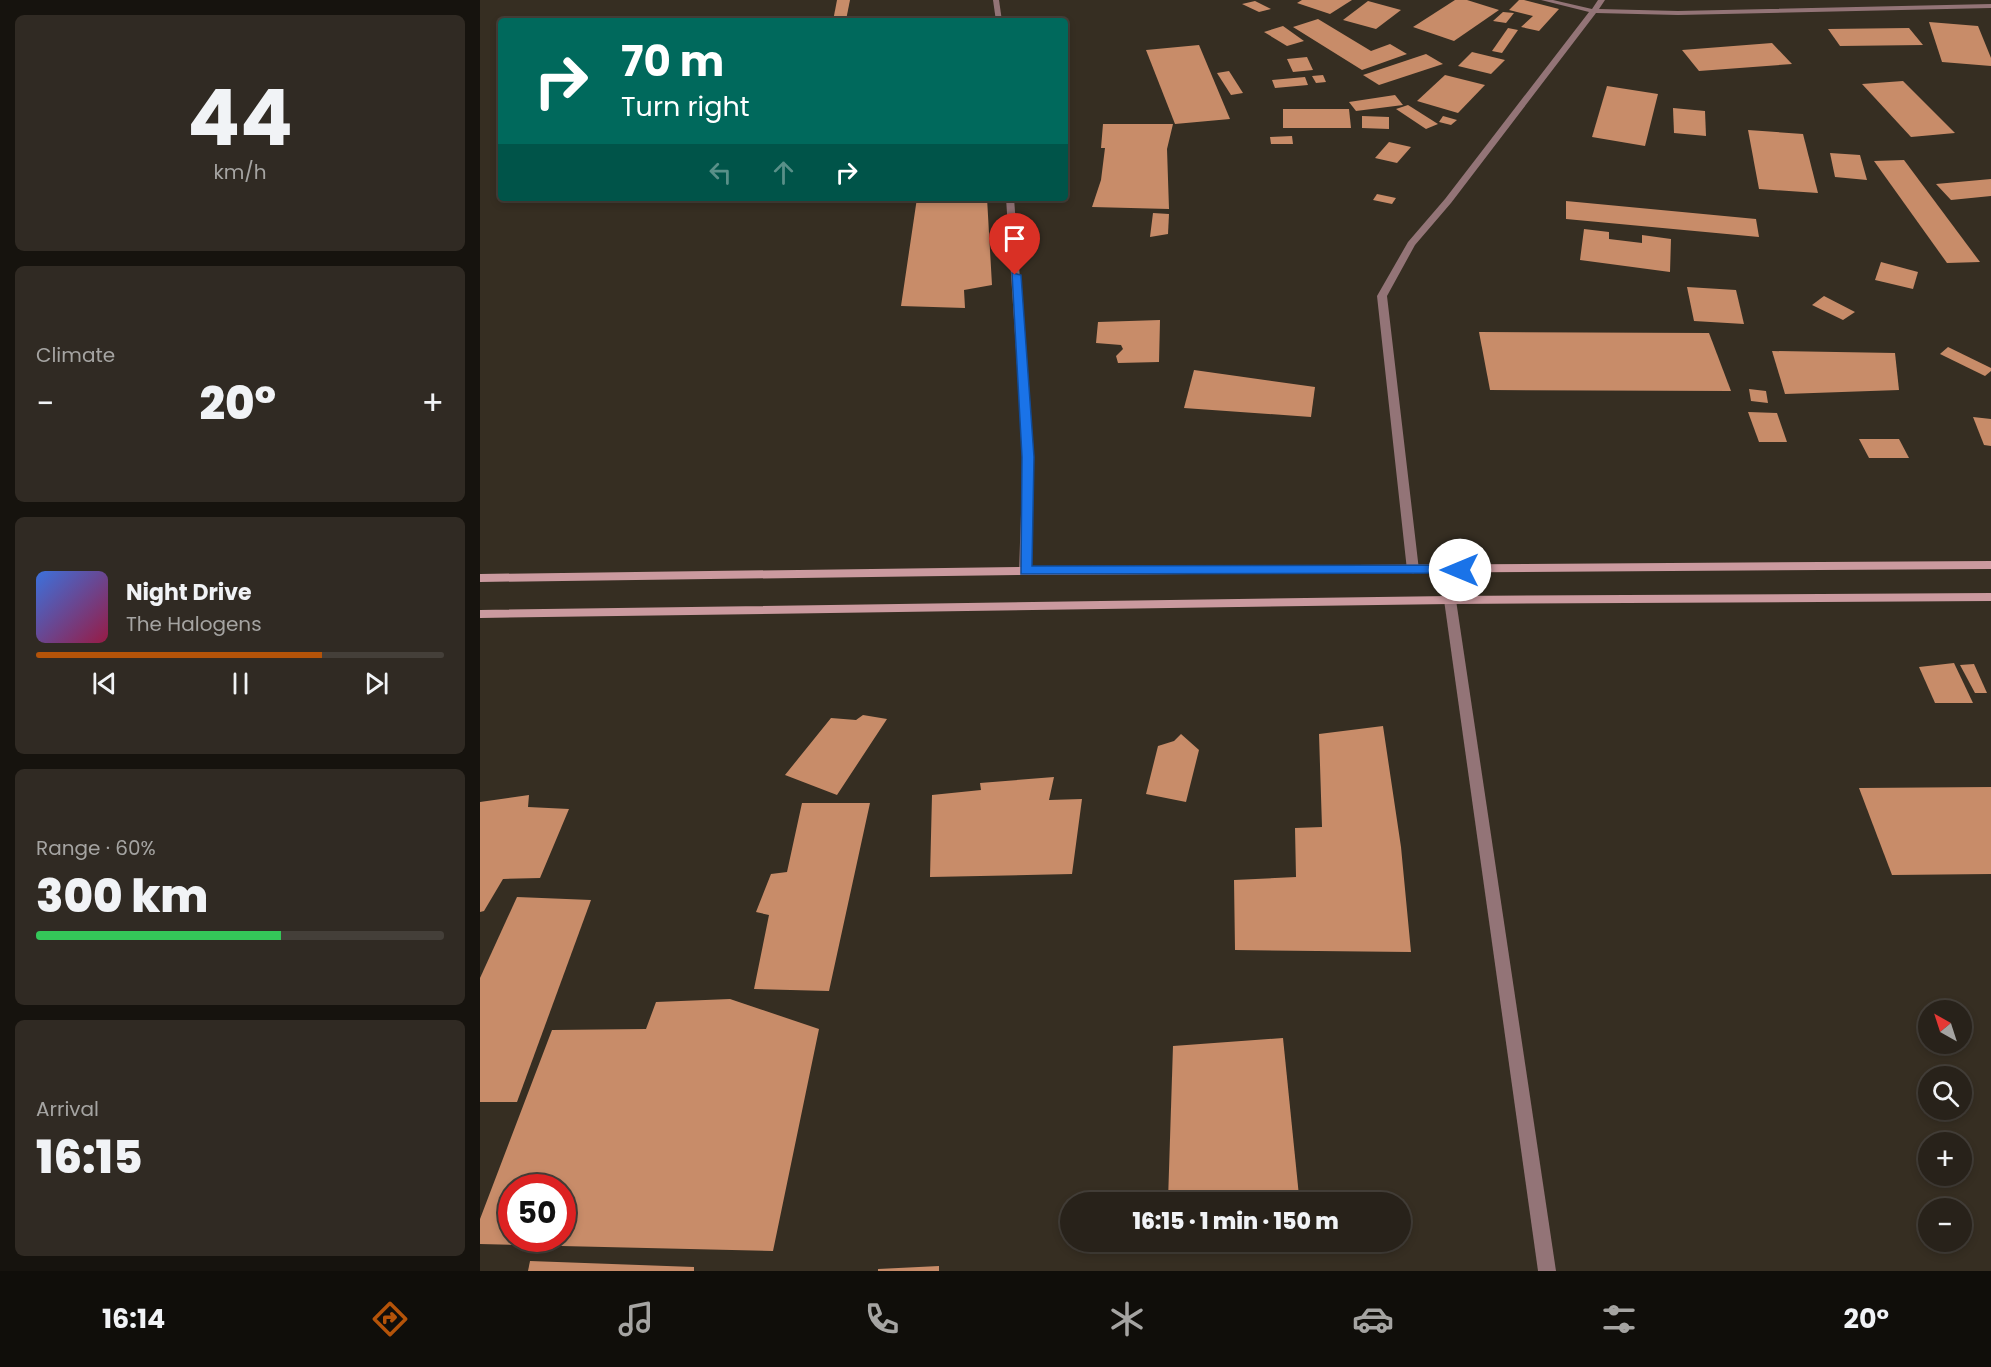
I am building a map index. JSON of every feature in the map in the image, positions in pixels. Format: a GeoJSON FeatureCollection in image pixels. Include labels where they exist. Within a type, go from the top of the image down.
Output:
{"type":"FeatureCollection","features":[{"type":"Feature","properties":{"kind":"main road"},"geometry":{"type":"LineString","coordinates":[[480,578],[1025,571],[1991,565]]}},
{"type":"Feature","properties":{"kind":"main road"},"geometry":{"type":"LineString","coordinates":[[480,614],[1450,600],[1991,597]]}},
{"type":"Feature","properties":{"kind":"street"},"geometry":{"type":"LineString","coordinates":[[996,0],[999,18]]}},
{"type":"Feature","properties":{"kind":"street"},"geometry":{"type":"LineString","coordinates":[[1544,0],[1593,10],[1678,13],[1991,6]]}},
{"type":"Feature","properties":{"kind":"street"},"geometry":{"type":"LineString","coordinates":[[1413,570],[1382,296],[1411,243],[1448,201],[1602,0]]}},
{"type":"Feature","properties":{"kind":"street"},"geometry":{"type":"LineString","coordinates":[[1010,201],[1028,457],[1025,571]]}},
{"type":"Feature","properties":{"kind":"street"},"geometry":{"type":"LineString","coordinates":[[1450,600],[1547,1271]]}},
{"type":"Feature","properties":{"kind":"building"},"geometry":{"type":"Polygon","coordinates":[[[837,0],[850,0],[846,18],[834,18],[837,0]]]}},
{"type":"Feature","properties":{"kind":"building"},"geometry":{"type":"Polygon","coordinates":[[[1302,0],[1352,0],[1330,14],[1297,3],[1302,0]]]}},
{"type":"Feature","properties":{"kind":"building"},"geometry":{"type":"Polygon","coordinates":[[[1455,0],[1467,0],[1499,10],[1454,41],[1413,27],[1455,0]]]}},
{"type":"Feature","properties":{"kind":"building"},"geometry":{"type":"Polygon","coordinates":[[[1519,0],[1559,9],[1539,31],[1521,27],[1533,16],[1509,10],[1519,0]]]}},
{"type":"Feature","properties":{"kind":"building"},"geometry":{"type":"Polygon","coordinates":[[[1255,1],[1271,9],[1259,12],[1242,4],[1255,1]]]}},
{"type":"Feature","properties":{"kind":"building"},"geometry":{"type":"Polygon","coordinates":[[[1368,1],[1401,10],[1376,29],[1343,20],[1368,1]]]}},
{"type":"Feature","properties":{"kind":"building"},"geometry":{"type":"Polygon","coordinates":[[[1503,12],[1514,13],[1506,23],[1493,21],[1503,12]]]}},
{"type":"Feature","properties":{"kind":"building"},"geometry":{"type":"Polygon","coordinates":[[[1318,19],[1371,51],[1390,44],[1407,54],[1362,70],[1293,27],[1318,19]]]}},
{"type":"Feature","properties":{"kind":"building"},"geometry":{"type":"Polygon","coordinates":[[[1929,22],[1978,26],[1991,58],[1991,66],[1942,62],[1929,22]]]}},
{"type":"Feature","properties":{"kind":"building"},"geometry":{"type":"Polygon","coordinates":[[[1283,26],[1304,41],[1287,46],[1264,32],[1283,26]]]}},
{"type":"Feature","properties":{"kind":"building"},"geometry":{"type":"Polygon","coordinates":[[[1508,28],[1518,30],[1502,53],[1492,51],[1508,28]]]}},
{"type":"Feature","properties":{"kind":"building"},"geometry":{"type":"Polygon","coordinates":[[[1909,28],[1923,45],[1840,46],[1828,29],[1909,28]]]}},
{"type":"Feature","properties":{"kind":"building"},"geometry":{"type":"Polygon","coordinates":[[[1772,43],[1792,64],[1699,71],[1682,50],[1772,43]]]}},
{"type":"Feature","properties":{"kind":"building"},"geometry":{"type":"Polygon","coordinates":[[[1199,45],[1230,119],[1175,124],[1146,50],[1199,45]]]}},
{"type":"Feature","properties":{"kind":"building"},"geometry":{"type":"Polygon","coordinates":[[[1472,52],[1505,60],[1491,74],[1458,66],[1472,52]]]}},
{"type":"Feature","properties":{"kind":"building"},"geometry":{"type":"Polygon","coordinates":[[[1426,54],[1443,64],[1379,85],[1363,75],[1426,54]]]}},
{"type":"Feature","properties":{"kind":"building"},"geometry":{"type":"Polygon","coordinates":[[[1307,57],[1313,70],[1293,72],[1287,59],[1307,57]]]}},
{"type":"Feature","properties":{"kind":"building"},"geometry":{"type":"Polygon","coordinates":[[[1229,71],[1243,93],[1231,95],[1217,73],[1229,71]]]}},
{"type":"Feature","properties":{"kind":"building"},"geometry":{"type":"Polygon","coordinates":[[[1323,75],[1326,82],[1316,83],[1312,76],[1323,75]]]}},
{"type":"Feature","properties":{"kind":"building"},"geometry":{"type":"Polygon","coordinates":[[[1445,75],[1485,85],[1458,113],[1417,101],[1445,75]]]}},
{"type":"Feature","properties":{"kind":"building"},"geometry":{"type":"Polygon","coordinates":[[[1305,77],[1308,85],[1275,88],[1272,80],[1305,77]]]}},
{"type":"Feature","properties":{"kind":"building"},"geometry":{"type":"Polygon","coordinates":[[[1903,81],[1955,133],[1911,137],[1862,84],[1903,81]]]}},
{"type":"Feature","properties":{"kind":"building"},"geometry":{"type":"Polygon","coordinates":[[[1607,86],[1658,94],[1645,146],[1592,137],[1607,86]]]}},
{"type":"Feature","properties":{"kind":"building"},"geometry":{"type":"Polygon","coordinates":[[[1395,95],[1403,105],[1356,111],[1349,102],[1395,95]]]}},
{"type":"Feature","properties":{"kind":"building"},"geometry":{"type":"Polygon","coordinates":[[[1408,105],[1438,124],[1426,129],[1396,109],[1408,105]]]}},
{"type":"Feature","properties":{"kind":"building"},"geometry":{"type":"Polygon","coordinates":[[[1673,108],[1705,111],[1706,136],[1674,133],[1673,108]]]}},
{"type":"Feature","properties":{"kind":"building"},"geometry":{"type":"Polygon","coordinates":[[[1283,109],[1349,109],[1351,128],[1283,128],[1283,109]]]}},
{"type":"Feature","properties":{"kind":"building"},"geometry":{"type":"Polygon","coordinates":[[[1362,116],[1389,117],[1389,129],[1362,128],[1362,116]]]}},
{"type":"Feature","properties":{"kind":"building"},"geometry":{"type":"Polygon","coordinates":[[[1443,116],[1457,120],[1451,125],[1439,122],[1443,116]]]}},
{"type":"Feature","properties":{"kind":"building"},"geometry":{"type":"Polygon","coordinates":[[[1103,124],[1173,124],[1167,149],[1169,209],[1092,207],[1101,180],[1105,148],[1101,148],[1103,124]]]}},
{"type":"Feature","properties":{"kind":"building"},"geometry":{"type":"Polygon","coordinates":[[[1748,130],[1803,134],[1818,193],[1759,189],[1748,130]]]}},
{"type":"Feature","properties":{"kind":"building"},"geometry":{"type":"Polygon","coordinates":[[[1292,136],[1293,144],[1271,144],[1270,137],[1292,136]]]}},
{"type":"Feature","properties":{"kind":"building"},"geometry":{"type":"Polygon","coordinates":[[[1389,142],[1411,147],[1397,163],[1375,158],[1389,142]]]}},
{"type":"Feature","properties":{"kind":"building"},"geometry":{"type":"Polygon","coordinates":[[[1830,153],[1860,155],[1867,180],[1835,177],[1830,153]]]}},
{"type":"Feature","properties":{"kind":"building"},"geometry":{"type":"Polygon","coordinates":[[[1904,160],[1980,262],[1947,263],[1874,161],[1904,160]]]}},
{"type":"Feature","properties":{"kind":"building"},"geometry":{"type":"Polygon","coordinates":[[[1991,179],[1991,196],[1951,200],[1936,184],[1991,179]]]}},
{"type":"Feature","properties":{"kind":"building"},"geometry":{"type":"Polygon","coordinates":[[[1377,194],[1396,198],[1392,204],[1373,200],[1377,194]]]}},
{"type":"Feature","properties":{"kind":"building"},"geometry":{"type":"Polygon","coordinates":[[[917,201],[987,201],[992,285],[964,290],[965,308],[901,306],[917,201]]]}},
{"type":"Feature","properties":{"kind":"building"},"geometry":{"type":"Polygon","coordinates":[[[1566,201],[1756,219],[1759,237],[1566,219],[1566,201]]]}},
{"type":"Feature","properties":{"kind":"building"},"geometry":{"type":"Polygon","coordinates":[[[1153,213],[1169,214],[1168,234],[1150,237],[1153,213]]]}},
{"type":"Feature","properties":{"kind":"building"},"geometry":{"type":"Polygon","coordinates":[[[1584,229],[1609,232],[1609,239],[1642,243],[1642,235],[1671,239],[1670,272],[1580,260],[1584,229]]]}},
{"type":"Feature","properties":{"kind":"building"},"geometry":{"type":"Polygon","coordinates":[[[1881,262],[1918,272],[1913,289],[1875,280],[1881,262]]]}},
{"type":"Feature","properties":{"kind":"building"},"geometry":{"type":"Polygon","coordinates":[[[1687,287],[1736,290],[1744,324],[1694,321],[1687,287]]]}},
{"type":"Feature","properties":{"kind":"building"},"geometry":{"type":"Polygon","coordinates":[[[1824,296],[1855,312],[1843,320],[1812,305],[1824,296]]]}},
{"type":"Feature","properties":{"kind":"building"},"geometry":{"type":"Polygon","coordinates":[[[1160,320],[1159,362],[1118,363],[1116,356],[1123,349],[1121,345],[1096,343],[1098,322],[1160,320]]]}},
{"type":"Feature","properties":{"kind":"building"},"geometry":{"type":"Polygon","coordinates":[[[1479,332],[1709,333],[1731,391],[1490,390],[1479,332]]]}},
{"type":"Feature","properties":{"kind":"building"},"geometry":{"type":"Polygon","coordinates":[[[1948,347],[1991,368],[1991,371],[1985,376],[1940,354],[1948,347]]]}},
{"type":"Feature","properties":{"kind":"building"},"geometry":{"type":"Polygon","coordinates":[[[1772,351],[1895,353],[1899,390],[1785,394],[1772,351]]]}},
{"type":"Feature","properties":{"kind":"building"},"geometry":{"type":"Polygon","coordinates":[[[1194,370],[1315,387],[1311,417],[1184,408],[1194,370]]]}},
{"type":"Feature","properties":{"kind":"building"},"geometry":{"type":"Polygon","coordinates":[[[1749,389],[1766,391],[1768,403],[1751,401],[1749,389]]]}},
{"type":"Feature","properties":{"kind":"building"},"geometry":{"type":"Polygon","coordinates":[[[1748,412],[1777,413],[1787,442],[1759,442],[1748,412]]]}},
{"type":"Feature","properties":{"kind":"building"},"geometry":{"type":"Polygon","coordinates":[[[1973,417],[1991,419],[1991,446],[1984,445],[1973,417]]]}},
{"type":"Feature","properties":{"kind":"building"},"geometry":{"type":"Polygon","coordinates":[[[1859,439],[1899,439],[1909,458],[1869,458],[1859,439]]]}},
{"type":"Feature","properties":{"kind":"building"},"geometry":{"type":"Polygon","coordinates":[[[1954,663],[1973,703],[1935,703],[1919,667],[1954,663]]]}},
{"type":"Feature","properties":{"kind":"building"},"geometry":{"type":"Polygon","coordinates":[[[1974,664],[1987,693],[1975,693],[1960,665],[1974,664]]]}},
{"type":"Feature","properties":{"kind":"building"},"geometry":{"type":"Polygon","coordinates":[[[863,715],[887,719],[837,795],[785,775],[831,718],[856,720],[863,715]]]}},
{"type":"Feature","properties":{"kind":"building"},"geometry":{"type":"Polygon","coordinates":[[[1383,726],[1401,847],[1411,952],[1235,950],[1234,880],[1296,877],[1295,828],[1322,827],[1319,734],[1383,726]]]}},
{"type":"Feature","properties":{"kind":"building"},"geometry":{"type":"Polygon","coordinates":[[[1181,734],[1199,750],[1186,802],[1146,794],[1158,746],[1174,741],[1181,734]]]}},
{"type":"Feature","properties":{"kind":"building"},"geometry":{"type":"Polygon","coordinates":[[[1054,777],[1049,800],[1082,799],[1072,874],[930,877],[932,795],[981,790],[980,783],[1054,777]]]}},
{"type":"Feature","properties":{"kind":"building"},"geometry":{"type":"Polygon","coordinates":[[[1991,787],[1991,874],[1892,875],[1859,788],[1991,787]]]}},
{"type":"Feature","properties":{"kind":"building"},"geometry":{"type":"Polygon","coordinates":[[[529,795],[528,807],[569,809],[540,878],[503,879],[484,911],[480,912],[480,802],[529,795]]]}},
{"type":"Feature","properties":{"kind":"building"},"geometry":{"type":"Polygon","coordinates":[[[802,803],[870,803],[829,991],[754,989],[769,915],[756,912],[771,874],[787,872],[802,803]]]}},
{"type":"Feature","properties":{"kind":"building"},"geometry":{"type":"Polygon","coordinates":[[[517,897],[591,900],[517,1102],[480,1102],[480,978],[517,897]]]}},
{"type":"Feature","properties":{"kind":"building"},"geometry":{"type":"Polygon","coordinates":[[[730,999],[819,1029],[773,1251],[576,1246],[576,1174],[498,1174],[498,1244],[480,1244],[480,1219],[552,1030],[646,1029],[656,1002],[730,999]]]}},
{"type":"Feature","properties":{"kind":"building"},"geometry":{"type":"Polygon","coordinates":[[[1283,1038],[1299,1192],[1168,1192],[1173,1046],[1283,1038]]]}},
{"type":"Feature","properties":{"kind":"building"},"geometry":{"type":"Polygon","coordinates":[[[530,1261],[694,1267],[694,1271],[528,1271],[530,1261]]]}},
{"type":"Feature","properties":{"kind":"building"},"geometry":{"type":"Polygon","coordinates":[[[939,1266],[939,1271],[878,1271],[878,1269],[939,1266]]]}},
{"type":"Feature","properties":{"kind":"route"},"geometry":{"type":"LineString","coordinates":[[1015,275],[1028,457],[1025,571],[1460,570]]}}]}
